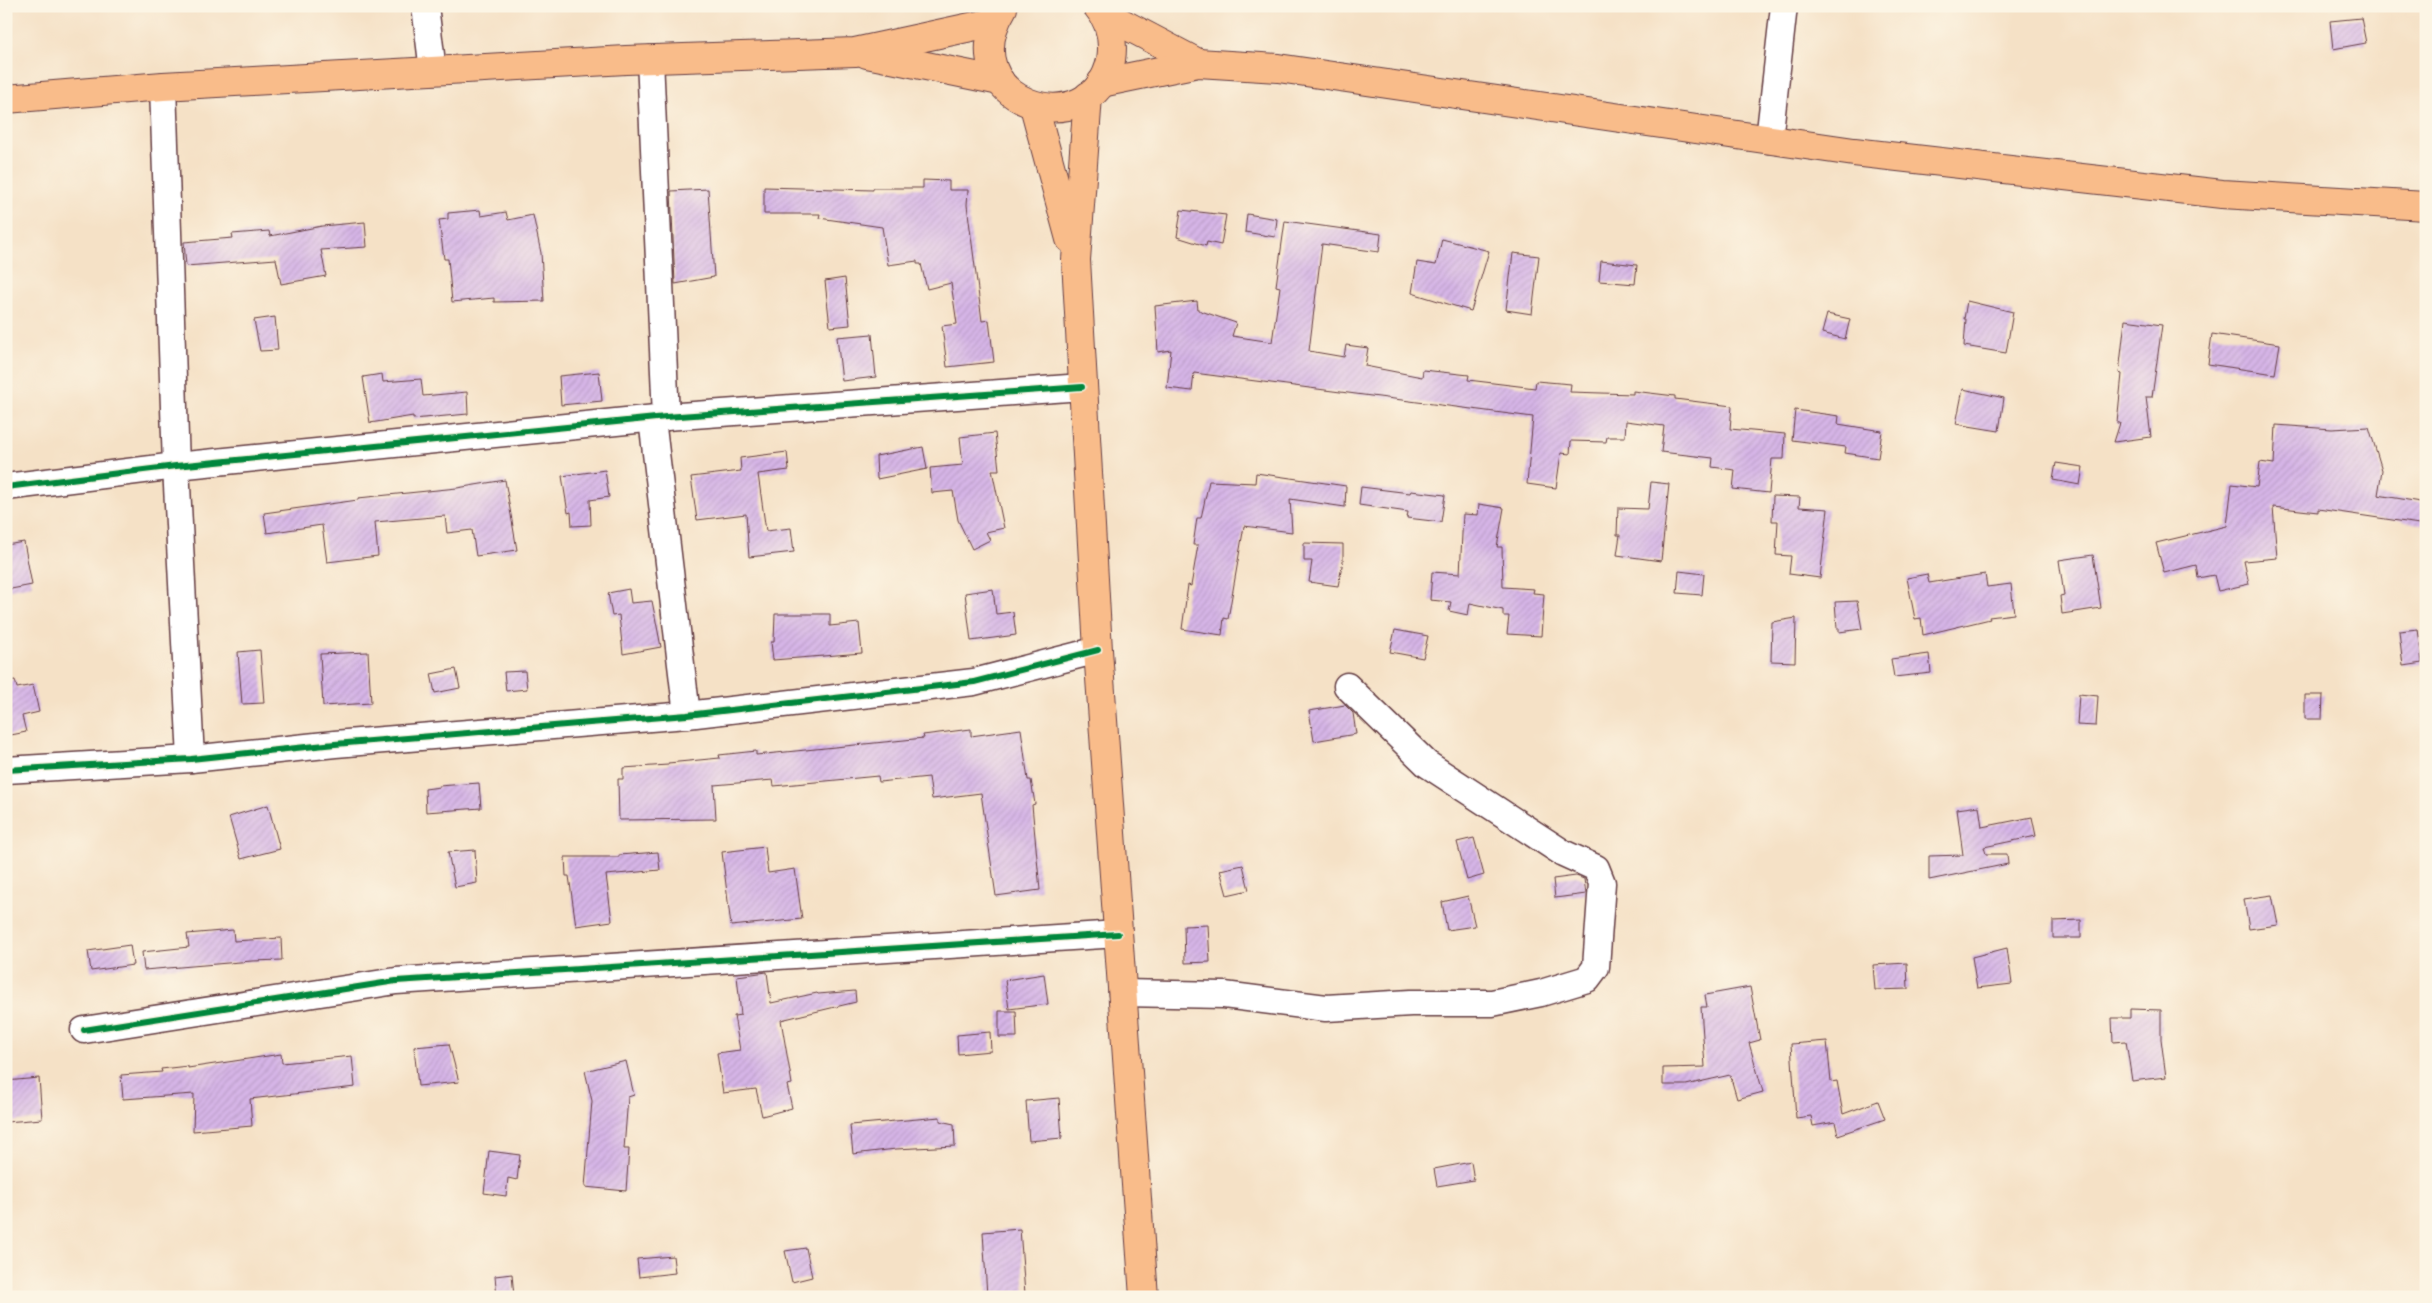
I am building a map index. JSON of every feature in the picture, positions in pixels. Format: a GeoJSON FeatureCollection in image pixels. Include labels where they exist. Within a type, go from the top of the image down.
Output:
{"type":"FeatureCollection","features":[{"type":"Feature","properties":{"kind":"main road"},"geometry":{"type":"LineString","coordinates":[[1100,10],[1198,63]]}},
{"type":"Feature","properties":{"kind":"main road"},"geometry":{"type":"LineString","coordinates":[[999,14],[989,40],[991,62],[1000,81],[1015,97],[1034,106],[1056,108],[1073,104],[1094,89],[1109,68],[1112,50],[1110,31],[1100,10]]}},
{"type":"Feature","properties":{"kind":"main road"},"geometry":{"type":"LineString","coordinates":[[6,99],[163,86],[432,71],[650,59],[855,52],[999,14]]}},
{"type":"Feature","properties":{"kind":"main road"},"geometry":{"type":"LineString","coordinates":[[855,52],[1000,81]]}},
{"type":"Feature","properties":{"kind":"main road"},"geometry":{"type":"LineString","coordinates":[[1094,89],[1198,63],[1278,68],[1854,152],[2222,194],[2426,206]]}},
{"type":"Feature","properties":{"kind":"main road"},"geometry":{"type":"LineString","coordinates":[[1094,89],[1076,260],[1098,650],[1144,1297]]}},
{"type":"Feature","properties":{"kind":"main road"},"geometry":{"type":"LineString","coordinates":[[1034,106],[1076,260]]}},
{"type":"Feature","properties":{"kind":"street"},"geometry":{"type":"LineString","coordinates":[[425,6],[432,71]]}},
{"type":"Feature","properties":{"kind":"street"},"geometry":{"type":"LineString","coordinates":[[1769,140],[1784,6]]}},
{"type":"Feature","properties":{"kind":"street"},"geometry":{"type":"LineString","coordinates":[[650,59],[659,418],[686,715]]}},
{"type":"Feature","properties":{"kind":"street"},"geometry":{"type":"LineString","coordinates":[[163,86],[176,466],[191,759]]}},
{"type":"Feature","properties":{"kind":"street"},"geometry":{"type":"LineString","coordinates":[[6,486],[176,466],[659,418],[1082,387]]}},
{"type":"Feature","properties":{"kind":"street"},"geometry":{"type":"LineString","coordinates":[[6,770],[191,759],[336,744],[686,715],[974,682],[1098,650]]}},
{"type":"Feature","properties":{"kind":"street"},"geometry":{"type":"LineString","coordinates":[[1122,993],[1224,995],[1326,1008],[1411,1003],[1492,1003],[1541,993],[1587,979],[1596,967],[1602,883],[1596,868],[1563,853],[1427,764],[1347,686]]}},
{"type":"Feature","properties":{"kind":"street"},"geometry":{"type":"LineString","coordinates":[[84,1030],[396,981],[1118,934]]}},
{"type":"Feature","properties":{"kind":"building"},"geometry":{"type":"Polygon","coordinates":[[[2361,18],[2366,43],[2333,49],[2330,21],[2361,18]]]}},
{"type":"Feature","properties":{"kind":"building"},"geometry":{"type":"Polygon","coordinates":[[[923,180],[949,181],[949,190],[968,190],[967,205],[982,321],[989,320],[994,362],[947,367],[942,326],[957,324],[951,283],[927,289],[921,264],[917,264],[917,261],[888,265],[882,227],[819,218],[820,214],[764,214],[764,187],[873,190],[873,188],[923,188],[923,180]]]}},
{"type":"Feature","properties":{"kind":"building"},"geometry":{"type":"Polygon","coordinates":[[[708,189],[714,277],[675,284],[671,191],[708,189]]]}},
{"type":"Feature","properties":{"kind":"building"},"geometry":{"type":"Polygon","coordinates":[[[480,210],[481,216],[506,212],[508,220],[533,215],[541,253],[544,301],[494,302],[494,298],[452,302],[448,259],[444,259],[439,220],[448,219],[448,213],[480,210]]]}},
{"type":"Feature","properties":{"kind":"building"},"geometry":{"type":"Polygon","coordinates":[[[1181,210],[1226,215],[1221,245],[1207,242],[1206,246],[1177,237],[1181,210]]]}},
{"type":"Feature","properties":{"kind":"building"},"geometry":{"type":"Polygon","coordinates":[[[1247,214],[1277,219],[1275,237],[1245,232],[1247,214]]]}},
{"type":"Feature","properties":{"kind":"building"},"geometry":{"type":"Polygon","coordinates":[[[1285,221],[1381,234],[1379,252],[1322,244],[1309,351],[1344,357],[1346,345],[1368,348],[1365,366],[1422,377],[1423,370],[1469,375],[1468,380],[1535,388],[1536,381],[1571,384],[1570,392],[1633,394],[1633,391],[1675,396],[1675,399],[1732,406],[1730,429],[1785,434],[1784,459],[1772,459],[1769,493],[1733,489],[1735,470],[1712,467],[1713,458],[1661,452],[1664,426],[1626,421],[1625,437],[1607,437],[1606,442],[1571,441],[1570,454],[1561,453],[1556,488],[1527,484],[1533,417],[1194,373],[1192,391],[1167,388],[1171,350],[1158,352],[1155,306],[1197,301],[1198,310],[1236,323],[1232,336],[1272,342],[1280,287],[1276,286],[1285,221]]]}},
{"type":"Feature","properties":{"kind":"building"},"geometry":{"type":"Polygon","coordinates":[[[365,222],[367,247],[321,250],[326,276],[281,284],[276,259],[186,266],[184,242],[233,238],[232,234],[269,231],[270,236],[322,226],[365,222]]]}},
{"type":"Feature","properties":{"kind":"building"},"geometry":{"type":"Polygon","coordinates":[[[1442,239],[1489,251],[1471,311],[1412,293],[1417,262],[1436,265],[1442,239]]]}},
{"type":"Feature","properties":{"kind":"building"},"geometry":{"type":"Polygon","coordinates":[[[1513,253],[1539,256],[1532,314],[1506,310],[1513,253]]]}},
{"type":"Feature","properties":{"kind":"building"},"geometry":{"type":"Polygon","coordinates":[[[1601,261],[1637,265],[1635,284],[1599,281],[1601,261]]]}},
{"type":"Feature","properties":{"kind":"building"},"geometry":{"type":"Polygon","coordinates":[[[845,278],[850,325],[830,327],[825,281],[845,278]]]}},
{"type":"Feature","properties":{"kind":"building"},"geometry":{"type":"Polygon","coordinates":[[[1967,301],[2013,312],[2006,353],[1964,346],[1966,319],[1964,319],[1967,301]]]}},
{"type":"Feature","properties":{"kind":"building"},"geometry":{"type":"Polygon","coordinates":[[[1827,314],[1850,319],[1845,339],[1822,333],[1827,314]]]}},
{"type":"Feature","properties":{"kind":"building"},"geometry":{"type":"Polygon","coordinates":[[[275,317],[278,350],[260,351],[254,320],[275,317]]]}},
{"type":"Feature","properties":{"kind":"building"},"geometry":{"type":"Polygon","coordinates":[[[2125,320],[2162,325],[2152,397],[2146,397],[2151,437],[2114,442],[2120,423],[2117,423],[2122,374],[2119,373],[2125,320]]]}},
{"type":"Feature","properties":{"kind":"building"},"geometry":{"type":"Polygon","coordinates":[[[872,334],[876,377],[842,381],[837,337],[872,334]]]}},
{"type":"Feature","properties":{"kind":"building"},"geometry":{"type":"Polygon","coordinates":[[[2212,334],[2280,344],[2275,374],[2208,364],[2212,334]]]}},
{"type":"Feature","properties":{"kind":"building"},"geometry":{"type":"Polygon","coordinates":[[[599,372],[602,401],[561,405],[559,376],[599,372]]]}},
{"type":"Feature","properties":{"kind":"building"},"geometry":{"type":"Polygon","coordinates":[[[382,374],[383,382],[421,379],[423,396],[467,392],[468,414],[413,419],[413,416],[370,423],[363,377],[382,374]]]}},
{"type":"Feature","properties":{"kind":"building"},"geometry":{"type":"Polygon","coordinates":[[[1963,389],[2004,398],[1999,431],[1956,424],[1963,389]]]}},
{"type":"Feature","properties":{"kind":"building"},"geometry":{"type":"Polygon","coordinates":[[[1795,410],[1839,416],[1838,424],[1882,431],[1878,458],[1845,453],[1846,447],[1792,440],[1795,410]]]}},
{"type":"Feature","properties":{"kind":"building"},"geometry":{"type":"Polygon","coordinates":[[[2276,425],[2332,429],[2369,427],[2382,470],[2378,495],[2426,503],[2426,525],[2318,509],[2318,512],[2273,507],[2277,558],[2244,561],[2249,584],[2218,591],[2214,575],[2198,578],[2196,565],[2164,573],[2156,543],[2227,526],[2232,484],[2257,487],[2260,462],[2274,464],[2276,425]]]}},
{"type":"Feature","properties":{"kind":"building"},"geometry":{"type":"Polygon","coordinates":[[[995,433],[999,470],[992,470],[1004,528],[986,532],[990,540],[972,549],[958,520],[953,491],[932,493],[930,468],[963,465],[960,437],[995,433]]]}},
{"type":"Feature","properties":{"kind":"building"},"geometry":{"type":"Polygon","coordinates":[[[923,447],[927,469],[877,479],[876,456],[923,447]]]}},
{"type":"Feature","properties":{"kind":"building"},"geometry":{"type":"Polygon","coordinates":[[[787,452],[789,470],[758,474],[766,531],[791,528],[794,552],[749,557],[746,514],[697,520],[691,477],[741,471],[740,458],[787,452]]]}},
{"type":"Feature","properties":{"kind":"building"},"geometry":{"type":"Polygon","coordinates":[[[2056,463],[2083,467],[2080,485],[2053,480],[2056,463]]]}},
{"type":"Feature","properties":{"kind":"building"},"geometry":{"type":"Polygon","coordinates":[[[605,470],[609,497],[590,500],[591,525],[572,526],[571,512],[568,513],[562,476],[605,470]]]}},
{"type":"Feature","properties":{"kind":"building"},"geometry":{"type":"Polygon","coordinates":[[[1256,473],[1346,486],[1345,507],[1290,499],[1292,532],[1244,526],[1228,619],[1224,618],[1222,635],[1182,629],[1188,585],[1191,586],[1198,545],[1193,545],[1197,518],[1201,518],[1209,481],[1255,483],[1256,473]]]}},
{"type":"Feature","properties":{"kind":"building"},"geometry":{"type":"Polygon","coordinates":[[[505,480],[517,550],[476,556],[472,530],[447,533],[445,516],[375,522],[378,556],[327,562],[322,525],[267,533],[264,513],[358,500],[358,498],[457,488],[505,480]]]}},
{"type":"Feature","properties":{"kind":"building"},"geometry":{"type":"Polygon","coordinates":[[[1651,482],[1669,484],[1661,561],[1617,555],[1620,535],[1617,535],[1618,508],[1648,509],[1651,482]]]}},
{"type":"Feature","properties":{"kind":"building"},"geometry":{"type":"Polygon","coordinates":[[[1361,487],[1445,495],[1441,522],[1407,518],[1408,512],[1359,505],[1361,487]]]}},
{"type":"Feature","properties":{"kind":"building"},"geometry":{"type":"Polygon","coordinates":[[[1773,496],[1800,497],[1799,507],[1828,509],[1820,578],[1789,574],[1791,556],[1776,555],[1778,521],[1772,521],[1773,496]]]}},
{"type":"Feature","properties":{"kind":"building"},"geometry":{"type":"Polygon","coordinates":[[[1479,504],[1504,508],[1497,547],[1502,547],[1503,587],[1534,589],[1533,593],[1544,594],[1541,636],[1507,634],[1509,616],[1503,616],[1503,610],[1470,603],[1468,615],[1449,611],[1451,602],[1430,600],[1432,572],[1460,574],[1463,514],[1478,515],[1479,504]]]}},
{"type":"Feature","properties":{"kind":"building"},"geometry":{"type":"Polygon","coordinates":[[[24,542],[32,585],[6,590],[6,545],[24,542]]]}},
{"type":"Feature","properties":{"kind":"building"},"geometry":{"type":"Polygon","coordinates":[[[1304,543],[1343,544],[1343,561],[1338,586],[1309,582],[1312,561],[1304,561],[1304,543]]]}},
{"type":"Feature","properties":{"kind":"building"},"geometry":{"type":"Polygon","coordinates":[[[2093,555],[2101,608],[2062,614],[2060,596],[2064,595],[2059,560],[2093,555]]]}},
{"type":"Feature","properties":{"kind":"building"},"geometry":{"type":"Polygon","coordinates":[[[1679,571],[1704,574],[1702,595],[1677,593],[1679,571]]]}},
{"type":"Feature","properties":{"kind":"building"},"geometry":{"type":"Polygon","coordinates":[[[1927,574],[1929,583],[1985,574],[1987,587],[2011,584],[2014,614],[1989,617],[1990,619],[1923,635],[1921,618],[1915,619],[1907,578],[1927,574]]]}},
{"type":"Feature","properties":{"kind":"building"},"geometry":{"type":"Polygon","coordinates":[[[629,589],[631,603],[652,601],[661,647],[623,654],[619,615],[612,616],[608,593],[629,589]]]}},
{"type":"Feature","properties":{"kind":"building"},"geometry":{"type":"Polygon","coordinates":[[[993,589],[996,614],[1013,612],[1016,635],[971,641],[965,593],[993,589]]]}},
{"type":"Feature","properties":{"kind":"building"},"geometry":{"type":"Polygon","coordinates":[[[1857,601],[1862,629],[1839,632],[1835,602],[1857,601]]]}},
{"type":"Feature","properties":{"kind":"building"},"geometry":{"type":"Polygon","coordinates":[[[775,614],[830,614],[830,626],[859,623],[862,653],[773,660],[771,642],[774,642],[775,614]]]}},
{"type":"Feature","properties":{"kind":"building"},"geometry":{"type":"Polygon","coordinates":[[[1796,618],[1795,662],[1771,661],[1772,622],[1796,618]]]}},
{"type":"Feature","properties":{"kind":"building"},"geometry":{"type":"Polygon","coordinates":[[[2418,629],[2422,663],[2403,666],[2399,631],[2418,629]]]}},
{"type":"Feature","properties":{"kind":"building"},"geometry":{"type":"Polygon","coordinates":[[[1395,630],[1428,636],[1423,658],[1390,652],[1395,630]]]}},
{"type":"Feature","properties":{"kind":"building"},"geometry":{"type":"Polygon","coordinates":[[[260,650],[264,703],[242,704],[238,652],[260,650]]]}},
{"type":"Feature","properties":{"kind":"building"},"geometry":{"type":"Polygon","coordinates":[[[368,652],[371,703],[323,706],[320,654],[368,652]]]}},
{"type":"Feature","properties":{"kind":"building"},"geometry":{"type":"Polygon","coordinates":[[[1929,654],[1931,673],[1894,677],[1891,659],[1929,654]]]}},
{"type":"Feature","properties":{"kind":"building"},"geometry":{"type":"Polygon","coordinates":[[[456,669],[460,688],[435,693],[431,674],[456,669]]]}},
{"type":"Feature","properties":{"kind":"building"},"geometry":{"type":"Polygon","coordinates":[[[525,671],[527,689],[506,691],[504,672],[525,671]]]}},
{"type":"Feature","properties":{"kind":"building"},"geometry":{"type":"Polygon","coordinates":[[[15,680],[17,688],[33,685],[39,712],[22,716],[26,732],[6,736],[6,681],[15,680]]]}},
{"type":"Feature","properties":{"kind":"building"},"geometry":{"type":"Polygon","coordinates":[[[2079,694],[2098,696],[2096,726],[2077,725],[2079,694]]]}},
{"type":"Feature","properties":{"kind":"building"},"geometry":{"type":"Polygon","coordinates":[[[2305,695],[2323,695],[2322,719],[2305,719],[2305,695]]]}},
{"type":"Feature","properties":{"kind":"building"},"geometry":{"type":"Polygon","coordinates":[[[1345,705],[1353,713],[1356,734],[1314,741],[1309,711],[1345,705]]]}},
{"type":"Feature","properties":{"kind":"building"},"geometry":{"type":"Polygon","coordinates":[[[971,729],[971,736],[1021,729],[1028,780],[1031,780],[1035,804],[1032,805],[1040,890],[996,896],[981,793],[932,799],[929,777],[879,782],[878,776],[774,786],[773,780],[714,785],[716,819],[619,820],[618,779],[623,779],[623,768],[668,765],[668,763],[720,758],[719,755],[756,751],[756,755],[924,738],[923,735],[971,729]]]}},
{"type":"Feature","properties":{"kind":"building"},"geometry":{"type":"Polygon","coordinates":[[[479,783],[481,808],[426,812],[425,789],[479,783]]]}},
{"type":"Feature","properties":{"kind":"building"},"geometry":{"type":"Polygon","coordinates":[[[268,805],[280,849],[241,859],[229,817],[268,805]]]}},
{"type":"Feature","properties":{"kind":"building"},"geometry":{"type":"Polygon","coordinates":[[[1979,806],[1982,827],[2032,817],[2036,836],[1984,847],[1986,854],[2007,854],[2008,864],[1929,880],[1929,856],[1963,855],[1957,809],[1979,806]]]}},
{"type":"Feature","properties":{"kind":"building"},"geometry":{"type":"Polygon","coordinates":[[[1474,838],[1484,875],[1467,880],[1457,842],[1474,838]]]}},
{"type":"Feature","properties":{"kind":"building"},"geometry":{"type":"Polygon","coordinates":[[[765,847],[768,873],[795,869],[802,919],[731,926],[722,852],[765,847]]]}},
{"type":"Feature","properties":{"kind":"building"},"geometry":{"type":"Polygon","coordinates":[[[475,850],[477,883],[455,887],[448,852],[475,850]]]}},
{"type":"Feature","properties":{"kind":"building"},"geometry":{"type":"Polygon","coordinates":[[[658,852],[660,870],[606,875],[612,921],[576,926],[569,876],[566,876],[565,857],[619,857],[619,855],[658,852]]]}},
{"type":"Feature","properties":{"kind":"building"},"geometry":{"type":"Polygon","coordinates":[[[1243,865],[1249,890],[1227,895],[1220,870],[1243,865]]]}},
{"type":"Feature","properties":{"kind":"building"},"geometry":{"type":"Polygon","coordinates":[[[1576,876],[1584,879],[1586,894],[1555,898],[1553,879],[1576,876]]]}},
{"type":"Feature","properties":{"kind":"building"},"geometry":{"type":"Polygon","coordinates":[[[2272,895],[2278,925],[2249,929],[2244,899],[2272,895]]]}},
{"type":"Feature","properties":{"kind":"building"},"geometry":{"type":"Polygon","coordinates":[[[1468,896],[1475,926],[1447,930],[1442,902],[1468,896]]]}},
{"type":"Feature","properties":{"kind":"building"},"geometry":{"type":"Polygon","coordinates":[[[2081,920],[2081,938],[2053,938],[2053,921],[2081,920]]]}},
{"type":"Feature","properties":{"kind":"building"},"geometry":{"type":"Polygon","coordinates":[[[1208,925],[1210,962],[1185,963],[1184,926],[1208,925]]]}},
{"type":"Feature","properties":{"kind":"building"},"geometry":{"type":"Polygon","coordinates":[[[233,930],[234,941],[281,938],[282,960],[144,970],[142,952],[189,947],[187,934],[233,930]]]}},
{"type":"Feature","properties":{"kind":"building"},"geometry":{"type":"Polygon","coordinates":[[[130,945],[133,965],[91,971],[88,951],[130,945]]]}},
{"type":"Feature","properties":{"kind":"building"},"geometry":{"type":"Polygon","coordinates":[[[2007,948],[2012,984],[1977,988],[1972,957],[2007,948]]]}},
{"type":"Feature","properties":{"kind":"building"},"geometry":{"type":"Polygon","coordinates":[[[1907,963],[1908,989],[1875,990],[1873,965],[1907,963]]]}},
{"type":"Feature","properties":{"kind":"building"},"geometry":{"type":"Polygon","coordinates":[[[767,972],[771,1003],[817,993],[855,991],[856,1002],[781,1020],[792,1084],[787,1085],[792,1108],[762,1116],[756,1089],[723,1093],[717,1053],[740,1050],[734,1016],[741,1015],[737,976],[767,972]]]}},
{"type":"Feature","properties":{"kind":"building"},"geometry":{"type":"Polygon","coordinates":[[[1044,974],[1048,1004],[1009,1009],[1005,980],[1044,974]]]}},
{"type":"Feature","properties":{"kind":"building"},"geometry":{"type":"Polygon","coordinates":[[[1750,987],[1760,1040],[1749,1043],[1763,1092],[1737,1099],[1730,1075],[1686,1085],[1663,1085],[1663,1068],[1705,1067],[1701,1007],[1707,1007],[1705,995],[1750,987]]]}},
{"type":"Feature","properties":{"kind":"building"},"geometry":{"type":"Polygon","coordinates":[[[2130,1009],[2161,1010],[2161,1039],[2166,1077],[2132,1081],[2126,1041],[2113,1042],[2112,1018],[2130,1018],[2130,1009]]]}},
{"type":"Feature","properties":{"kind":"building"},"geometry":{"type":"Polygon","coordinates":[[[999,1011],[1016,1011],[1017,1037],[999,1037],[999,1011]]]}},
{"type":"Feature","properties":{"kind":"building"},"geometry":{"type":"Polygon","coordinates":[[[990,1032],[991,1051],[958,1054],[957,1035],[990,1032]]]}},
{"type":"Feature","properties":{"kind":"building"},"geometry":{"type":"Polygon","coordinates":[[[1827,1041],[1831,1082],[1837,1081],[1843,1114],[1878,1101],[1885,1119],[1838,1135],[1835,1122],[1813,1126],[1811,1116],[1796,1118],[1791,1044],[1827,1041]]]}},
{"type":"Feature","properties":{"kind":"building"},"geometry":{"type":"Polygon","coordinates":[[[449,1044],[459,1082],[418,1086],[414,1047],[449,1044]]]}},
{"type":"Feature","properties":{"kind":"building"},"geometry":{"type":"Polygon","coordinates":[[[281,1054],[282,1063],[352,1056],[355,1087],[250,1099],[252,1126],[193,1131],[194,1094],[123,1099],[121,1075],[162,1072],[161,1069],[188,1066],[188,1068],[281,1054]]]}},
{"type":"Feature","properties":{"kind":"building"},"geometry":{"type":"Polygon","coordinates":[[[626,1061],[634,1095],[628,1097],[624,1149],[629,1149],[626,1191],[585,1187],[592,1101],[585,1071],[626,1061]]]}},
{"type":"Feature","properties":{"kind":"building"},"geometry":{"type":"Polygon","coordinates":[[[39,1078],[42,1119],[6,1122],[6,1081],[39,1078]]]}},
{"type":"Feature","properties":{"kind":"building"},"geometry":{"type":"Polygon","coordinates":[[[1059,1098],[1062,1138],[1029,1141],[1026,1101],[1059,1098]]]}},
{"type":"Feature","properties":{"kind":"building"},"geometry":{"type":"Polygon","coordinates":[[[940,1117],[940,1121],[954,1124],[955,1146],[896,1149],[853,1154],[850,1125],[940,1117]]]}},
{"type":"Feature","properties":{"kind":"building"},"geometry":{"type":"Polygon","coordinates":[[[489,1151],[520,1155],[517,1180],[508,1178],[506,1196],[484,1193],[489,1151]]]}},
{"type":"Feature","properties":{"kind":"building"},"geometry":{"type":"Polygon","coordinates":[[[1471,1162],[1474,1180],[1437,1186],[1434,1169],[1471,1162]]]}},
{"type":"Feature","properties":{"kind":"building"},"geometry":{"type":"Polygon","coordinates":[[[1020,1229],[1025,1294],[987,1296],[983,1232],[1020,1229]]]}},
{"type":"Feature","properties":{"kind":"building"},"geometry":{"type":"Polygon","coordinates":[[[806,1248],[812,1277],[792,1282],[785,1251],[806,1248]]]}},
{"type":"Feature","properties":{"kind":"building"},"geometry":{"type":"Polygon","coordinates":[[[673,1256],[675,1273],[639,1277],[637,1259],[673,1256]]]}},
{"type":"Feature","properties":{"kind":"building"},"geometry":{"type":"Polygon","coordinates":[[[512,1274],[514,1297],[497,1297],[495,1276],[512,1274]]]}},
{"type":"Feature","properties":{"kind":"cycle path"},"geometry":{"type":"LineString","coordinates":[[6,487],[176,466],[666,417],[1082,387]]}},
{"type":"Feature","properties":{"kind":"cycle path"},"geometry":{"type":"LineString","coordinates":[[6,770],[191,759],[335,744],[687,715],[974,682],[1098,650]]}},
{"type":"Feature","properties":{"kind":"cycle path"},"geometry":{"type":"LineString","coordinates":[[84,1030],[396,981],[1118,934]]}}]}
